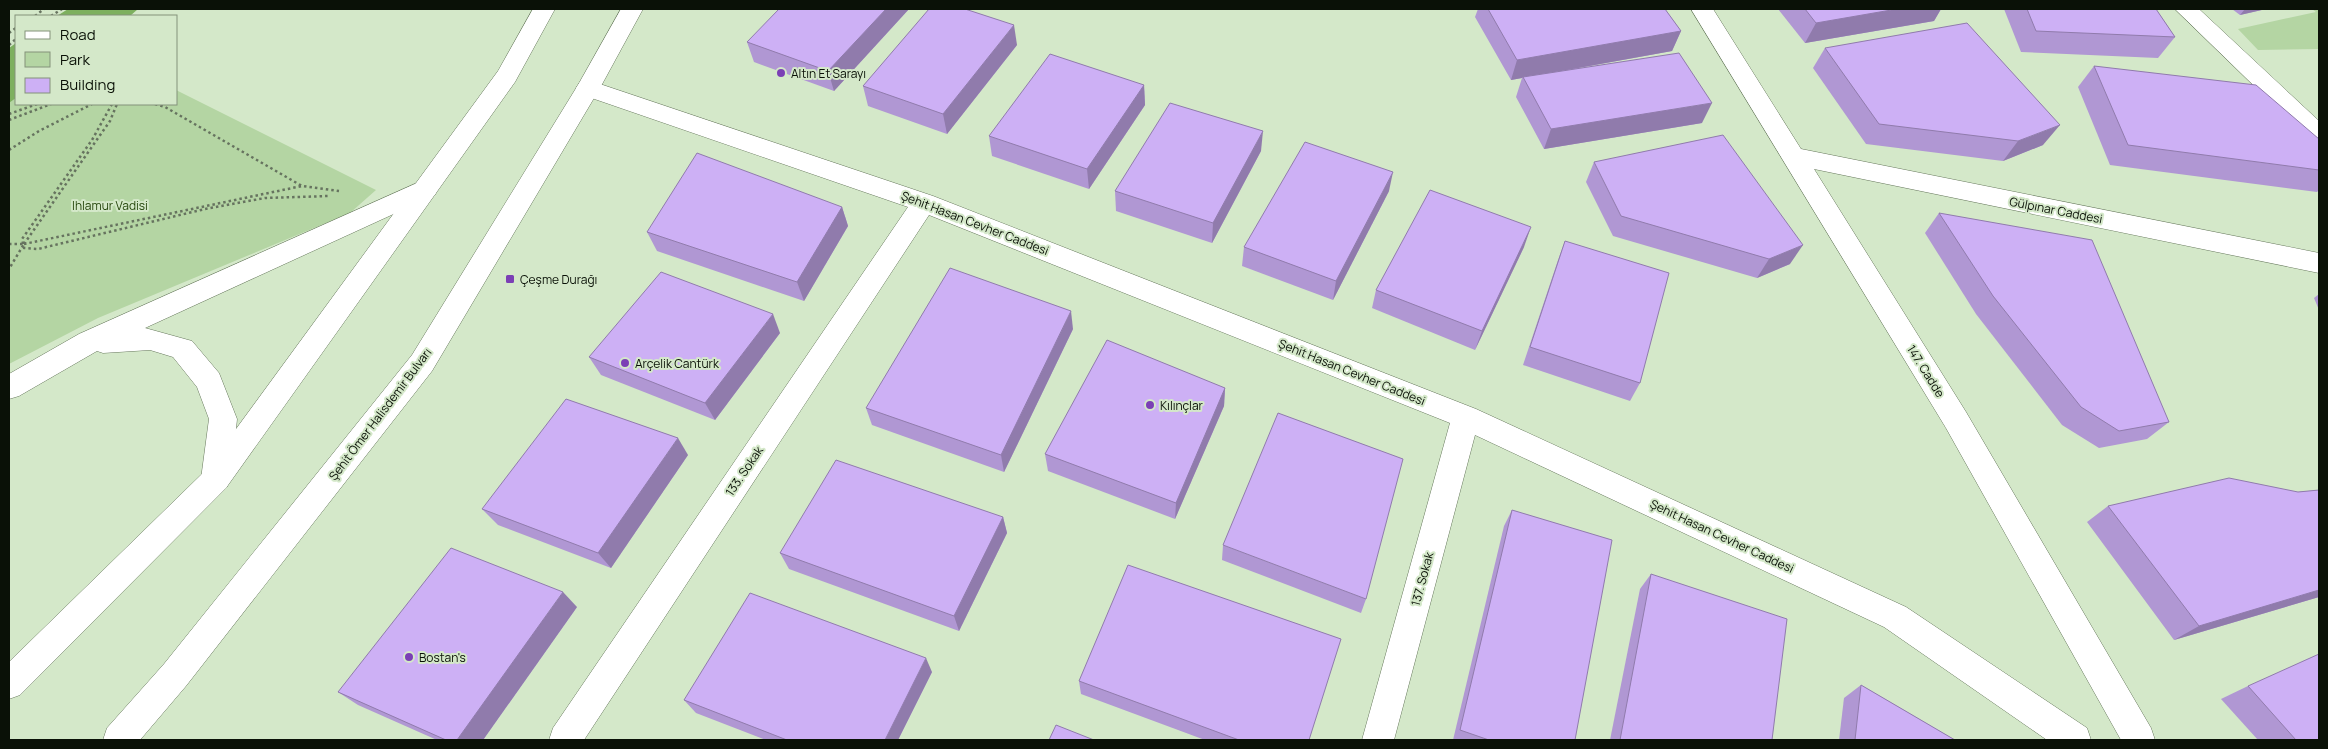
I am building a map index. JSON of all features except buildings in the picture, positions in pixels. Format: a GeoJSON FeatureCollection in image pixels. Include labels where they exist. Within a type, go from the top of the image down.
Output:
{"type":"FeatureCollection","features":[{"type":"Feature","properties":{"kind":"main road"},"geometry":{"type":"LineString","coordinates":[[9,684],[216,479],[508,76],[544,9]]}},
{"type":"Feature","properties":{"kind":"main road","name":"Şehit Ömer Halisdemir Bulvarı"},"geometry":{"type":"LineString","coordinates":[[119,740],[175,675],[422,363],[588,88],[632,9]]}},
{"type":"Feature","properties":{"kind":"main road","name":"147. Cadde"},"geometry":{"type":"LineString","coordinates":[[1702,9],[1956,420],[2139,740]]}},
{"type":"Feature","properties":{"kind":"main road"},"geometry":{"type":"LineString","coordinates":[[2186,9],[2319,135]]}},
{"type":"Feature","properties":{"kind":"main road","name":"Şehit Hasan Cevher Caddesi"},"geometry":{"type":"LineString","coordinates":[[588,88],[924,202],[1466,417],[1896,617],[2075,740]]}},
{"type":"Feature","properties":{"kind":"main road","name":"Gülpınar Caddesi"},"geometry":{"type":"LineString","coordinates":[[1793,156],[2319,263]]}},
{"type":"Feature","properties":{"kind":"main road"},"geometry":{"type":"LineString","coordinates":[[9,388],[90,342],[426,188]]}},
{"type":"Feature","properties":{"kind":"main road","name":"133. Sokak"},"geometry":{"type":"LineString","coordinates":[[565,740],[924,202]]}},
{"type":"Feature","properties":{"kind":"main road"},"geometry":{"type":"LineString","coordinates":[[90,342],[150,339],[182,349],[209,381],[223,419],[216,479]]}},
{"type":"Feature","properties":{"kind":"main road","name":"137. Sokak"},"geometry":{"type":"LineString","coordinates":[[1378,740],[1466,417]]}},
{"type":"Feature","properties":{"kind":"path"},"geometry":{"type":"LineString","coordinates":[[9,114],[34,105]]}},
{"type":"Feature","properties":{"kind":"path"},"geometry":{"type":"LineString","coordinates":[[9,120],[48,105]]}},
{"type":"Feature","properties":{"kind":"path"},"geometry":{"type":"LineString","coordinates":[[9,150],[26,136],[61,122],[90,105]]}},
{"type":"Feature","properties":{"kind":"path"},"geometry":{"type":"LineString","coordinates":[[112,105],[92,140],[22,239],[24,248],[38,249],[204,209],[264,198],[315,195],[356,197],[382,208]]}},
{"type":"Feature","properties":{"kind":"path"},"geometry":{"type":"LineString","coordinates":[[9,269],[24,244],[110,122],[117,105]]}},
{"type":"Feature","properties":{"kind":"path"},"geometry":{"type":"LineString","coordinates":[[158,105],[165,107],[302,186]]}},
{"type":"Feature","properties":{"kind":"path"},"geometry":{"type":"LineString","coordinates":[[9,244],[24,244],[302,186],[360,194],[382,208]]}},
{"type":"Feature","properties":{"kind":"green space"},"geometry":{"type":"Polygon","coordinates":[[[2312,9],[2319,9],[2319,49],[2258,50],[2238,29],[2316,12],[2312,9]]]}},
{"type":"Feature","properties":{"kind":"green space","name":"Ihlamur Vadisi"},"geometry":{"type":"Polygon","coordinates":[[[178,91],[376,190],[350,213],[98,318],[9,364],[9,103],[15,99],[15,105],[178,105],[178,91]]]}},
{"type":"Feature","properties":{"kind":"shaded area"},"geometry":{"type":"Polygon","coordinates":[[[68,9],[138,9],[131,15],[59,15],[68,9]]]}},
{"type":"Feature","properties":{"kind":"shaded area"},"geometry":{"type":"Polygon","coordinates":[[[15,44],[15,99],[9,103],[9,48],[15,44]]]}},
{"type":"Feature","properties":{"kind":"place","name":"Altın Et Sarayı"},"geometry":{"type":"Point","coordinates":[781,73]}},
{"type":"Feature","properties":{"kind":"place","name":"Çeşme Durağı"},"geometry":{"type":"Point","coordinates":[510,279]}},
{"type":"Feature","properties":{"kind":"place","name":"Arçelik Cantürk"},"geometry":{"type":"Point","coordinates":[625,363]}},
{"type":"Feature","properties":{"kind":"place","name":"Kılınçlar"},"geometry":{"type":"Point","coordinates":[1150,405]}},
{"type":"Feature","properties":{"kind":"place","name":"Bostan's"},"geometry":{"type":"Point","coordinates":[409,657]}}]}
